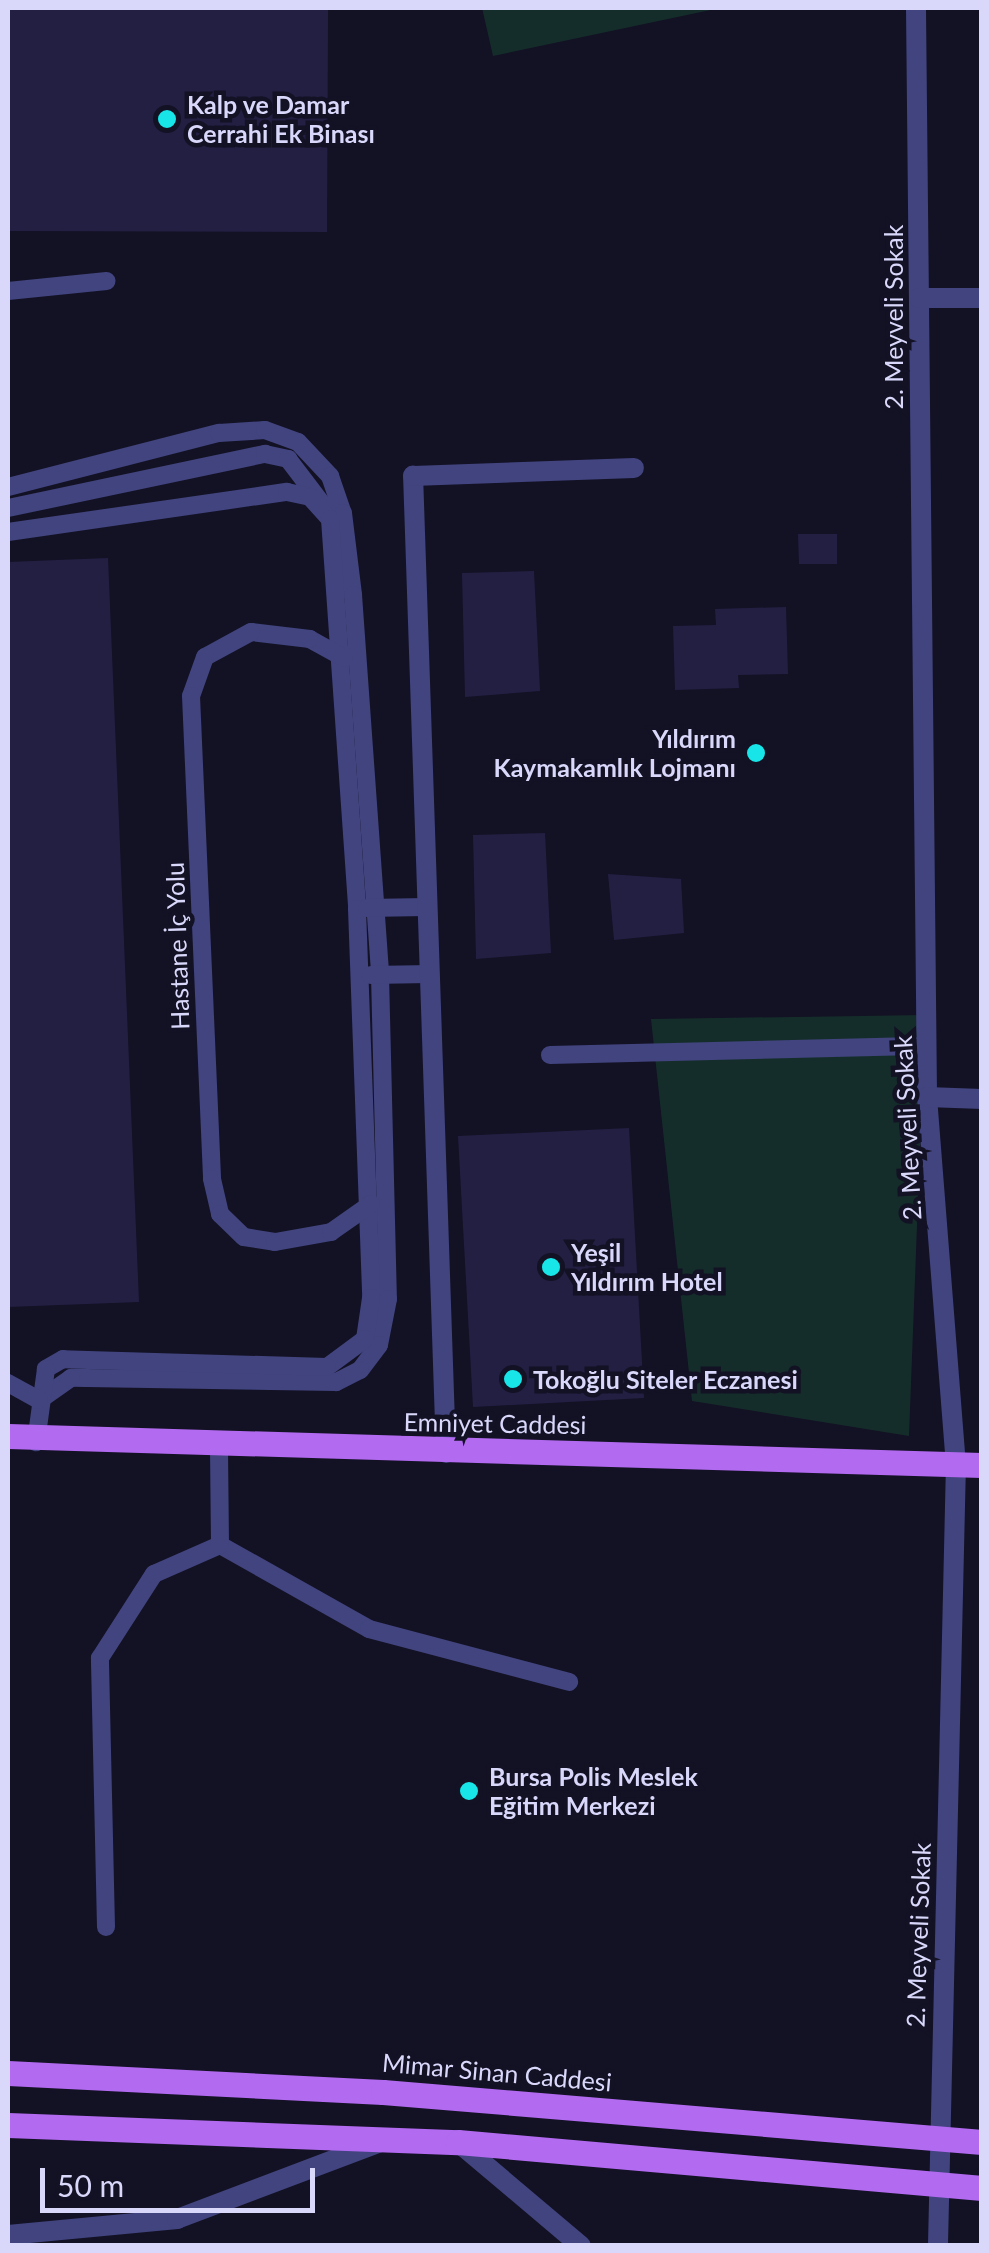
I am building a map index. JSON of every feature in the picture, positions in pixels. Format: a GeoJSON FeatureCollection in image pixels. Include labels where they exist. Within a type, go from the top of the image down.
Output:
{"type":"FeatureCollection","features":[{"type":"Feature","properties":{"kind":"main road","name":"Emniyet Caddesi"},"geometry":{"type":"LineString","coordinates":[[8,1436],[36,1442],[446,1454],[969,1464]]}},
{"type":"Feature","properties":{"kind":"main road","name":"Mimar Sinan Caddesi"},"geometry":{"type":"LineString","coordinates":[[8,2073],[384,2092],[982,2142]]}},
{"type":"Feature","properties":{"kind":"main road"},"geometry":{"type":"LineString","coordinates":[[8,2125],[458,2142],[982,2188]]}},
{"type":"Feature","properties":{"kind":"street","name":"2. Meyveli Sokak"},"geometry":{"type":"LineString","coordinates":[[916,8],[927,1098],[969,1464],[937,2140],[938,2246]]}},
{"type":"Feature","properties":{"kind":"street"},"geometry":{"type":"LineString","coordinates":[[918,298],[982,298]]}},
{"type":"Feature","properties":{"kind":"street"},"geometry":{"type":"LineString","coordinates":[[446,1454],[413,476],[634,468]]}},
{"type":"Feature","properties":{"kind":"street"},"geometry":{"type":"LineString","coordinates":[[927,1098],[982,1099]]}},
{"type":"Feature","properties":{"kind":"street"},"geometry":{"type":"LineString","coordinates":[[8,2235],[177,2218],[382,2141]]}},
{"type":"Feature","properties":{"kind":"street"},"geometry":{"type":"LineString","coordinates":[[458,2142],[581,2246]]}},
{"type":"Feature","properties":{"kind":"lane"},"geometry":{"type":"LineString","coordinates":[[8,291],[106,281]]}},
{"type":"Feature","properties":{"kind":"lane"},"geometry":{"type":"LineString","coordinates":[[8,487],[219,433],[265,430],[298,442],[330,476],[344,512],[358,666],[367,908],[360,976],[371,1298],[366,1339],[349,1358],[286,1368],[62,1359],[46,1369],[36,1442]]}},
{"type":"Feature","properties":{"kind":"lane"},"geometry":{"type":"LineString","coordinates":[[8,508],[264,454],[288,459],[308,478],[330,519],[338,654],[367,908],[380,974],[388,1299],[379,1345],[360,1370],[336,1382],[71,1378],[39,1400]]}},
{"type":"Feature","properties":{"kind":"lane"},"geometry":{"type":"LineString","coordinates":[[8,532],[287,492],[310,496],[330,519]]}},
{"type":"Feature","properties":{"kind":"lane","name":"Hastane İç Yolu"},"geometry":{"type":"LineString","coordinates":[[358,666],[310,639],[251,632],[205,657],[191,696],[212,1179],[220,1214],[244,1237],[308,1238],[368,1208],[385,1186]]}},
{"type":"Feature","properties":{"kind":"lane"},"geometry":{"type":"LineString","coordinates":[[367,908],[426,906]]}},
{"type":"Feature","properties":{"kind":"lane"},"geometry":{"type":"LineString","coordinates":[[360,976],[430,974]]}},
{"type":"Feature","properties":{"kind":"lane"},"geometry":{"type":"LineString","coordinates":[[550,1055],[926,1046]]}},
{"type":"Feature","properties":{"kind":"lane"},"geometry":{"type":"LineString","coordinates":[[8,1382],[39,1400]]}},
{"type":"Feature","properties":{"kind":"lane"},"geometry":{"type":"LineString","coordinates":[[219,1447],[220,1545]]}},
{"type":"Feature","properties":{"kind":"lane"},"geometry":{"type":"LineString","coordinates":[[220,1545],[369,1629],[569,1682]]}},
{"type":"Feature","properties":{"kind":"lane"},"geometry":{"type":"LineString","coordinates":[[106,1927],[100,1658],[154,1574],[220,1545]]}},
{"type":"Feature","properties":{"kind":"green space"},"geometry":{"type":"Polygon","coordinates":[[[482,8],[720,8],[493,56],[482,8]]]}},
{"type":"Feature","properties":{"kind":"green space"},"geometry":{"type":"Polygon","coordinates":[[[925,1015],[909,1436],[692,1401],[651,1019],[925,1015]]]}},
{"type":"Feature","properties":{"kind":"building","name":"Kalp ve Damar Cerrahi Ek Binası"},"geometry":{"type":"Polygon","coordinates":[[[8,8],[328,8],[327,232],[8,231],[8,8]]]}},
{"type":"Feature","properties":{"kind":"building"},"geometry":{"type":"Polygon","coordinates":[[[798,534],[837,534],[837,564],[799,564],[798,534]]]}},
{"type":"Feature","properties":{"kind":"building"},"geometry":{"type":"Polygon","coordinates":[[[108,558],[139,1302],[8,1307],[8,562],[108,558]]]}},
{"type":"Feature","properties":{"kind":"building"},"geometry":{"type":"Polygon","coordinates":[[[534,571],[540,691],[465,697],[462,573],[534,571]]]}},
{"type":"Feature","properties":{"kind":"building","name":"Yıldırım Kaymakamlık Lojmanı"},"geometry":{"type":"Polygon","coordinates":[[[786,607],[788,674],[738,675],[739,688],[675,690],[673,626],[716,625],[715,609],[786,607]]]}},
{"type":"Feature","properties":{"kind":"building"},"geometry":{"type":"Polygon","coordinates":[[[545,833],[551,953],[476,959],[473,835],[545,833]]]}},
{"type":"Feature","properties":{"kind":"building"},"geometry":{"type":"Polygon","coordinates":[[[608,874],[681,879],[684,933],[614,940],[608,874]]]}},
{"type":"Feature","properties":{"kind":"building","name":"Yeşil Yıldırım Hotel"},"geometry":{"type":"Polygon","coordinates":[[[629,1128],[644,1398],[473,1407],[458,1136],[629,1128]]]}},
{"type":"Feature","properties":{"kind":"place","name":"Kalp ve Damar Cerrahi Ek Binası"},"geometry":{"type":"Point","coordinates":[167,119]}},
{"type":"Feature","properties":{"kind":"place","name":"Yıldırım Kaymakamlık Lojmanı"},"geometry":{"type":"Point","coordinates":[756,753]}},
{"type":"Feature","properties":{"kind":"place","name":"Yeşil Yıldırım Hotel"},"geometry":{"type":"Point","coordinates":[551,1267]}},
{"type":"Feature","properties":{"kind":"place","name":"Tokoğlu Siteler Eczanesi"},"geometry":{"type":"Point","coordinates":[513,1379]}},
{"type":"Feature","properties":{"kind":"place","name":"Bursa Polis Meslek Eğitim Merkezi"},"geometry":{"type":"Point","coordinates":[469,1791]}}]}
